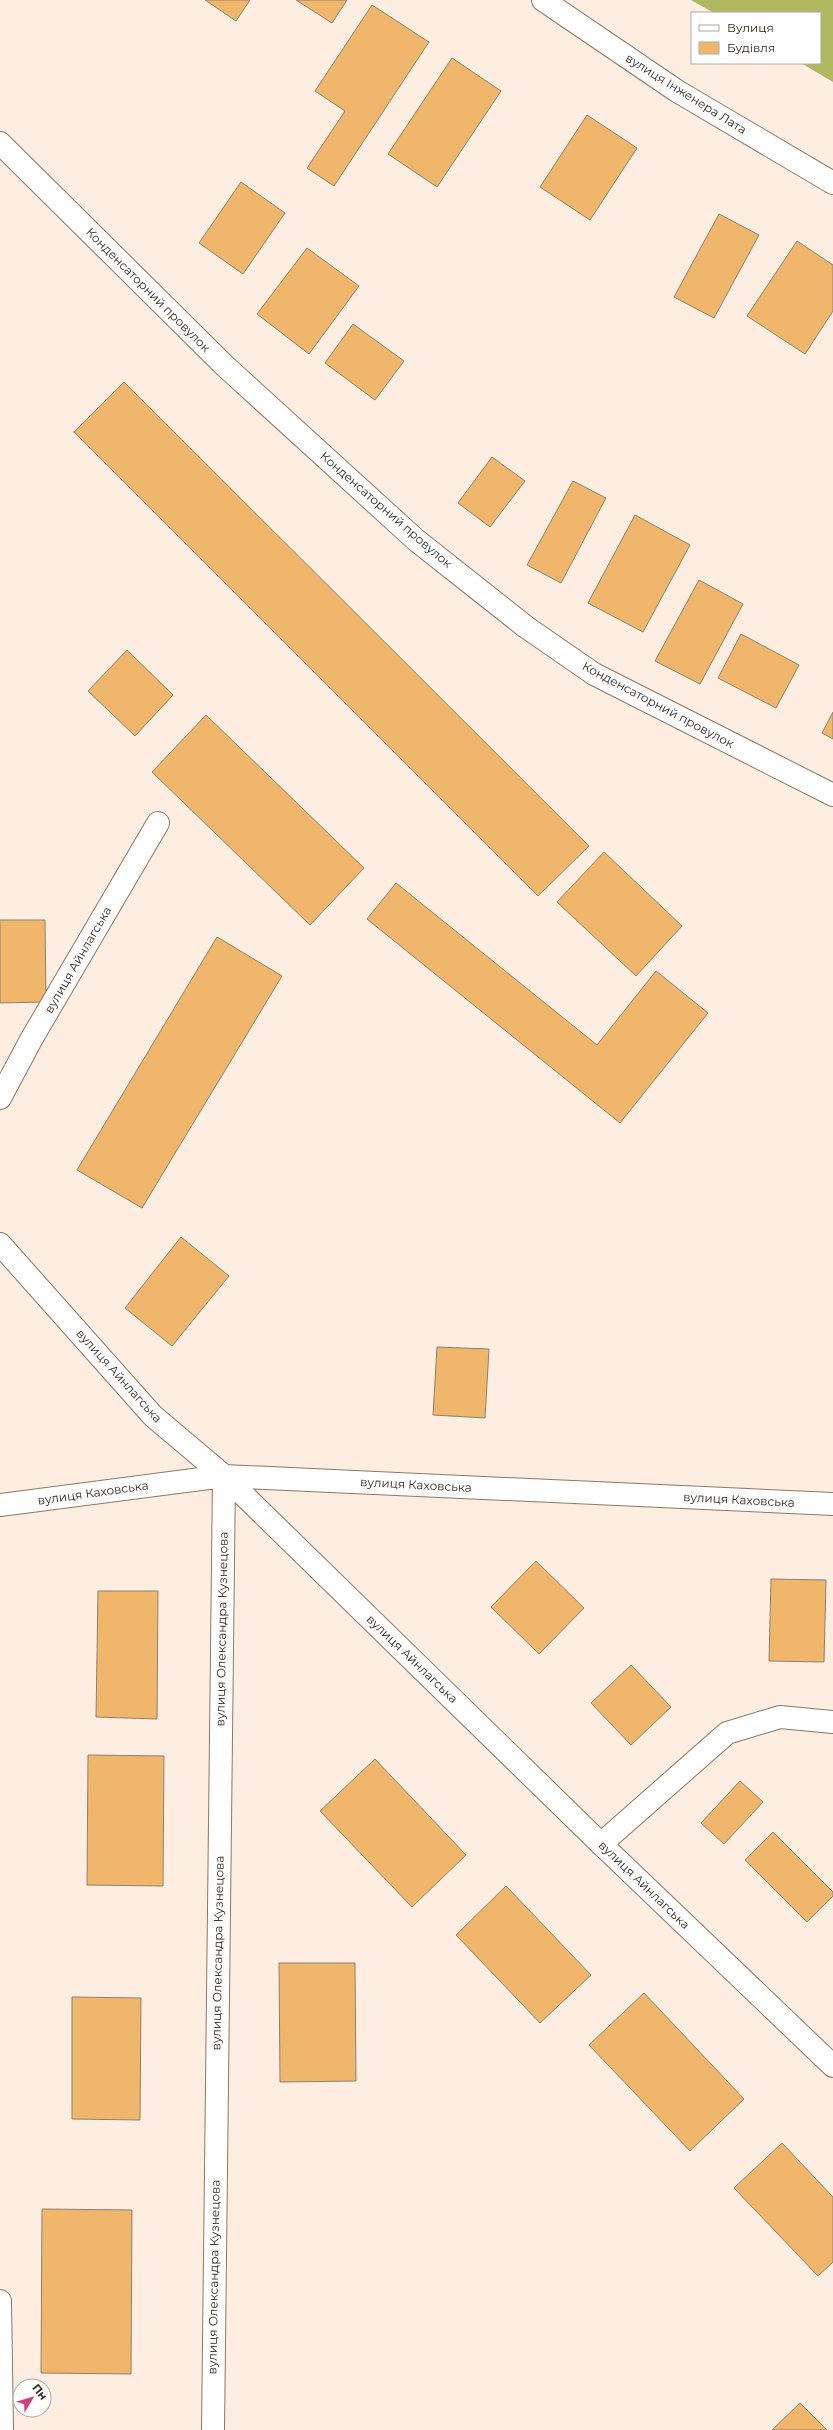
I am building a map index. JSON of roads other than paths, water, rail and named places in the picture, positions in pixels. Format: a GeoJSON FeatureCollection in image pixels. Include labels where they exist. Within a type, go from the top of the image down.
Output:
{"type":"FeatureCollection","features":[{"type":"Feature","properties":{"kind":"street","name":"вулиця Інженера Лата"},"geometry":{"type":"LineString","coordinates":[[543,0],[677,91],[833,182]]}},
{"type":"Feature","properties":{"kind":"street","name":"Конденсаторний провулок"},"geometry":{"type":"LineString","coordinates":[[0,143],[225,366],[416,540],[526,627],[594,674],[833,795]]}},
{"type":"Feature","properties":{"kind":"street","name":"вулиця Айнлагська"},"geometry":{"type":"LineString","coordinates":[[0,1098],[32,1038],[158,823]]}},
{"type":"Feature","properties":{"kind":"street","name":"вулиця Айнлагська"},"geometry":{"type":"LineString","coordinates":[[0,1244],[153,1416],[224,1476],[601,1844],[833,2066]]}},
{"type":"Feature","properties":{"kind":"street","name":"вулиця Каховська"},"geometry":{"type":"LineString","coordinates":[[0,1505],[224,1476],[833,1504]]}},
{"type":"Feature","properties":{"kind":"street","name":"вулиця Олександра Кузнецова"},"geometry":{"type":"LineString","coordinates":[[213,2430],[224,1476]]}},
{"type":"Feature","properties":{"kind":"street"},"geometry":{"type":"LineString","coordinates":[[601,1844],[727,1733],[780,1717],[833,1722]]}},
{"type":"Feature","properties":{"kind":"street"},"geometry":{"type":"LineString","coordinates":[[0,2301],[2,2430]]}}]}
